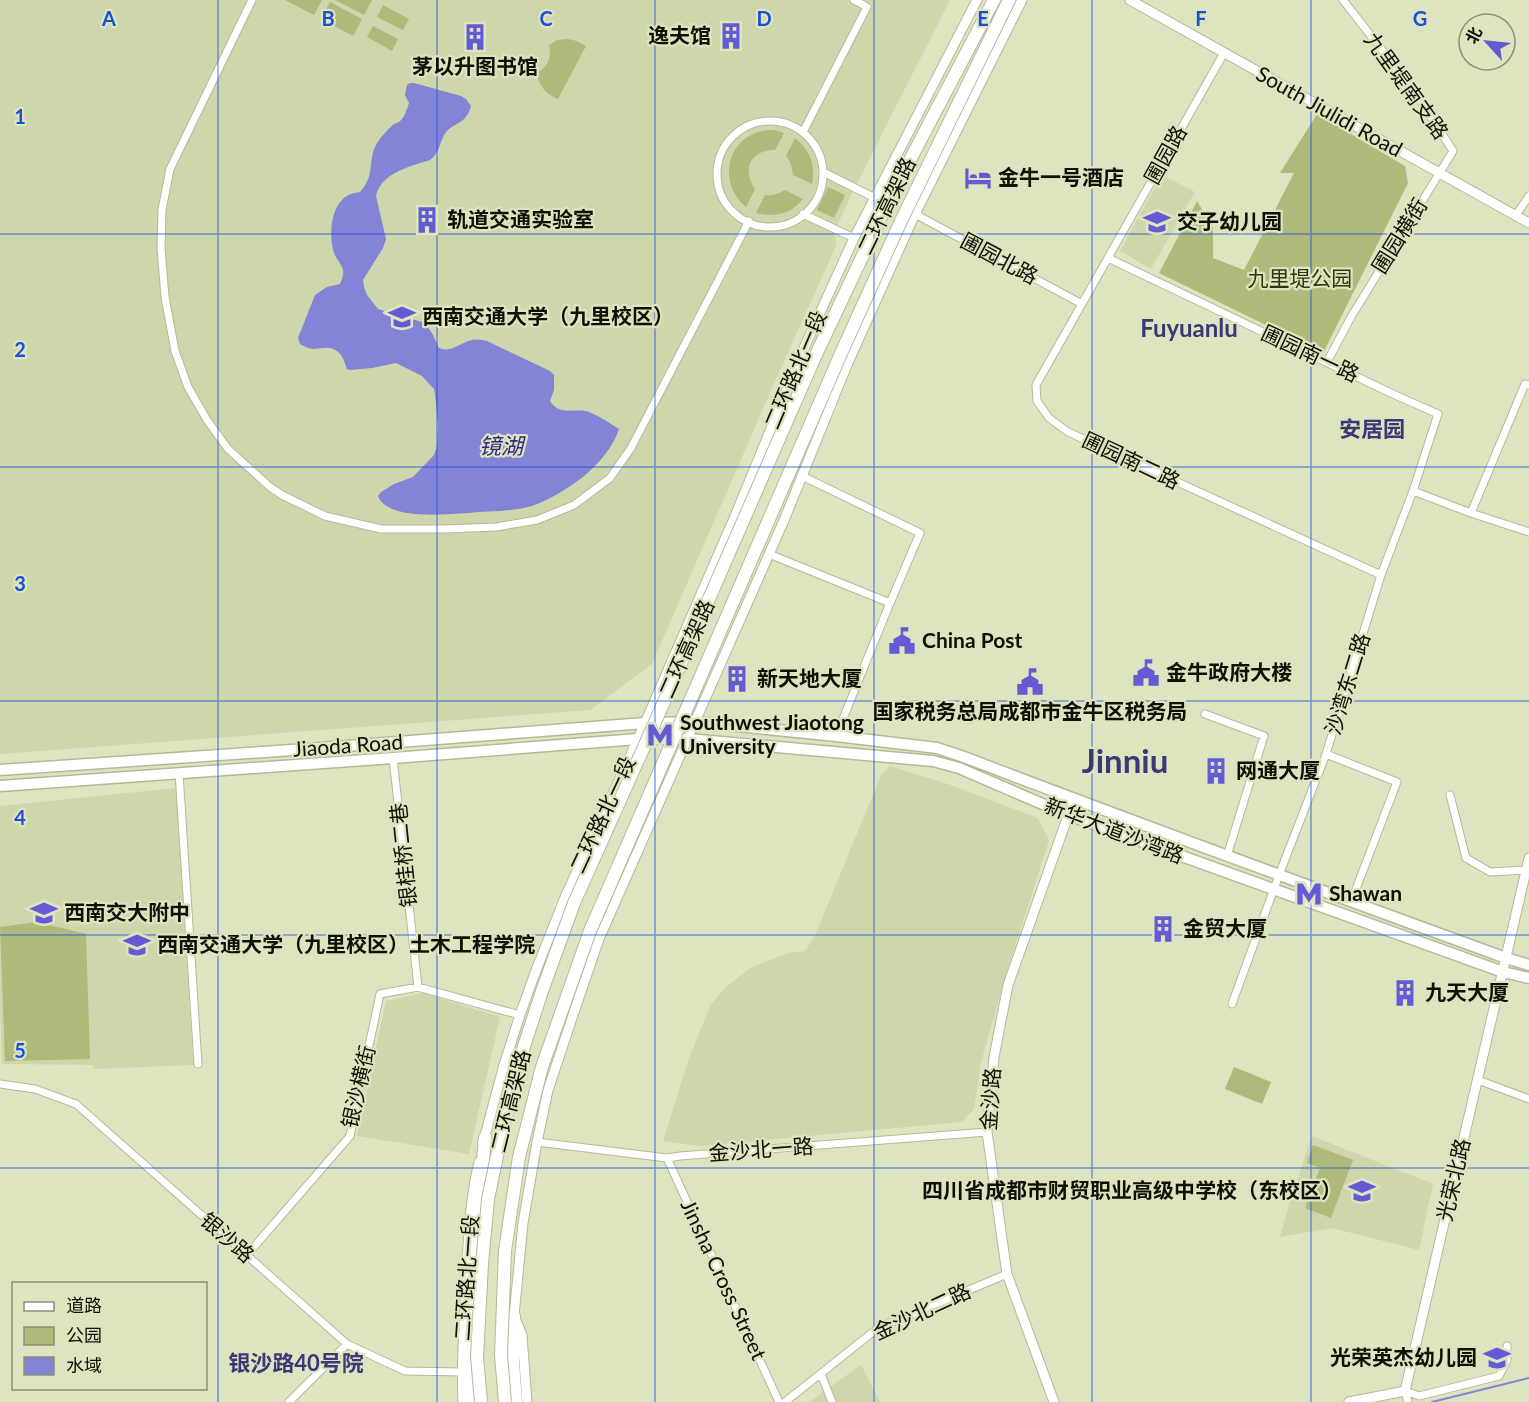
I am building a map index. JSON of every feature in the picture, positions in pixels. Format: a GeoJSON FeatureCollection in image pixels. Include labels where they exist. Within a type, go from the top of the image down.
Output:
{"type":"FeatureCollection","features":[{"type":"Feature","properties":{"kind":"highway","name":"二环高架路"},"geometry":{"type":"LineString","coordinates":[[481,1402],[477,1357],[488,1199],[520,1059],[570,914],[814,359],[888,202],[993,0]]}},
{"type":"Feature","properties":{"kind":"highway","name":"二环高架路"},"geometry":{"type":"LineString","coordinates":[[505,1402],[501,1355],[505,1251],[519,1157],[542,1067],[590,932],[886,253],[1010,0]]}},
{"type":"Feature","properties":{"kind":"highway"},"geometry":{"type":"LineString","coordinates":[[470,1402],[474,1242],[485,1137]]}},
{"type":"Feature","properties":{"kind":"highway"},"geometry":{"type":"LineString","coordinates":[[514,1316],[516,1402]]}},
{"type":"Feature","properties":{"kind":"main road","name":"二环路北一段"},"geometry":{"type":"LineString","coordinates":[[463,1402],[462,1372],[468,1238],[475,1177],[504,1065],[535,973],[566,895],[638,739],[735,516],[805,346],[854,238],[977,0]]}},
{"type":"Feature","properties":{"kind":"main road"},"geometry":{"type":"LineString","coordinates":[[526,1402],[522,1335],[514,1316],[523,1223],[548,1090],[599,939],[696,722],[915,214],[1022,0]]}},
{"type":"Feature","properties":{"kind":"main road","name":"South Jiulidi Road"},"geometry":{"type":"LineString","coordinates":[[1130,0],[1529,223]]}},
{"type":"Feature","properties":{"kind":"main road","name":"Jiaoda Road"},"geometry":{"type":"LineString","coordinates":[[0,770],[645,723],[696,722]]}},
{"type":"Feature","properties":{"kind":"main road","name":"新华大道沙湾路"},"geometry":{"type":"LineString","coordinates":[[696,722],[936,748],[1351,902],[1529,965]]}},
{"type":"Feature","properties":{"kind":"main road","name":"Jiaoda Road"},"geometry":{"type":"LineString","coordinates":[[0,786],[638,739],[688,739]]}},
{"type":"Feature","properties":{"kind":"main road","name":"新华大道沙湾路"},"geometry":{"type":"LineString","coordinates":[[688,739],[933,761],[959,768],[1068,815],[1503,972],[1529,978]]}},
{"type":"Feature","properties":{"kind":"main road","name":"金沙路"},"geometry":{"type":"LineString","coordinates":[[1054,1402],[1006,1274],[987,1132],[994,1057],[1008,985],[1074,799]]}},
{"type":"Feature","properties":{"kind":"main road","name":"光荣北路"},"geometry":{"type":"LineString","coordinates":[[1405,1391],[1529,858]]}},
{"type":"Feature","properties":{"kind":"main road"},"geometry":{"type":"LineString","coordinates":[[1349,1402],[1405,1391]]}},
{"type":"Feature","properties":{"kind":"street"},"geometry":{"type":"LineString","coordinates":[[252,0],[170,169],[162,210],[161,248],[165,297],[175,351],[181,369],[188,387],[214,430],[228,449],[270,487],[325,516],[381,529],[496,527],[537,520],[574,505],[610,478],[631,448],[749,221]]}},
{"type":"Feature","properties":{"kind":"street"},"geometry":{"type":"LineString","coordinates":[[803,132],[867,7],[854,0]]}},
{"type":"Feature","properties":{"kind":"street","name":"九里堤南支路"},"geometry":{"type":"LineString","coordinates":[[1343,0],[1414,91],[1453,151],[1439,174]]}},
{"type":"Feature","properties":{"kind":"street","name":"圃园路"},"geometry":{"type":"LineString","coordinates":[[1108,258],[1224,52]]}},
{"type":"Feature","properties":{"kind":"street"},"geometry":{"type":"LineString","coordinates":[[775,121],[791,125],[803,132],[816,146],[822,161],[823,172],[818,195],[808,211],[793,221],[776,226],[758,225],[741,218],[728,205],[719,189],[717,171],[722,153],[730,139],[743,128],[758,122],[775,121]]}},
{"type":"Feature","properties":{"kind":"street"},"geometry":{"type":"LineString","coordinates":[[823,172],[875,198]]}},
{"type":"Feature","properties":{"kind":"street","name":"圃园横街"},"geometry":{"type":"LineString","coordinates":[[1327,362],[1351,316],[1439,174]]}},
{"type":"Feature","properties":{"kind":"street"},"geometry":{"type":"LineString","coordinates":[[1516,215],[1529,196]]}},
{"type":"Feature","properties":{"kind":"street"},"geometry":{"type":"LineString","coordinates":[[803,214],[854,238]]}},
{"type":"Feature","properties":{"kind":"street","name":"圃园北路"},"geometry":{"type":"LineString","coordinates":[[915,214],[1082,304]]}},
{"type":"Feature","properties":{"kind":"street","name":"圃园南二路"},"geometry":{"type":"LineString","coordinates":[[1108,258],[1036,385],[1037,401],[1049,418],[1068,432],[1382,575]]}},
{"type":"Feature","properties":{"kind":"street","name":"圃园南一路"},"geometry":{"type":"LineString","coordinates":[[1108,258],[1438,414],[1413,491]]}},
{"type":"Feature","properties":{"kind":"street"},"geometry":{"type":"LineString","coordinates":[[1471,513],[1526,384],[1529,385]]}},
{"type":"Feature","properties":{"kind":"street"},"geometry":{"type":"LineString","coordinates":[[802,476],[920,533],[836,736]]}},
{"type":"Feature","properties":{"kind":"street"},"geometry":{"type":"LineString","coordinates":[[1413,491],[1529,532]]}},
{"type":"Feature","properties":{"kind":"street","name":"沙湾东二路"},"geometry":{"type":"LineString","coordinates":[[1232,1004],[1326,754],[1382,575],[1413,491]]}},
{"type":"Feature","properties":{"kind":"street"},"geometry":{"type":"LineString","coordinates":[[769,554],[890,603]]}},
{"type":"Feature","properties":{"kind":"street"},"geometry":{"type":"LineString","coordinates":[[1205,714],[1264,735],[1227,856]]}},
{"type":"Feature","properties":{"kind":"street"},"geometry":{"type":"LineString","coordinates":[[1326,754],[1397,782],[1351,902]]}},
{"type":"Feature","properties":{"kind":"street","name":"银桂桥二巷"},"geometry":{"type":"LineString","coordinates":[[393,758],[418,987]]}},
{"type":"Feature","properties":{"kind":"street"},"geometry":{"type":"LineString","coordinates":[[179,773],[198,1064]]}},
{"type":"Feature","properties":{"kind":"street"},"geometry":{"type":"LineString","coordinates":[[1450,795],[1466,858],[1490,872],[1526,870]]}},
{"type":"Feature","properties":{"kind":"street"},"geometry":{"type":"LineString","coordinates":[[418,987],[520,1015]]}},
{"type":"Feature","properties":{"kind":"street","name":"银沙横街"},"geometry":{"type":"LineString","coordinates":[[247,1255],[350,1136],[380,994],[418,987]]}},
{"type":"Feature","properties":{"kind":"street"},"geometry":{"type":"LineString","coordinates":[[1478,1080],[1529,1099]]}},
{"type":"Feature","properties":{"kind":"street","name":"银沙路"},"geometry":{"type":"LineString","coordinates":[[0,1084],[35,1089],[76,1104],[347,1344],[405,1371],[462,1372]]}},
{"type":"Feature","properties":{"kind":"street","name":"金沙北一路"},"geometry":{"type":"LineString","coordinates":[[537,1142],[667,1158],[987,1132]]}},
{"type":"Feature","properties":{"kind":"street","name":"Jinsha Cross Street"},"geometry":{"type":"LineString","coordinates":[[667,1158],[779,1402]]}},
{"type":"Feature","properties":{"kind":"street","name":"金沙北二路"},"geometry":{"type":"LineString","coordinates":[[785,1402],[878,1329],[1006,1274]]}},
{"type":"Feature","properties":{"kind":"street"},"geometry":{"type":"LineString","coordinates":[[289,1402],[347,1344]]}},
{"type":"Feature","properties":{"kind":"street"},"geometry":{"type":"LineString","coordinates":[[1405,1391],[1419,1396],[1499,1376],[1507,1360],[1507,1346]]}},
{"type":"Feature","properties":{"kind":"street"},"geometry":{"type":"LineString","coordinates":[[821,1374],[832,1402]]}},
{"type":"Feature","properties":{"kind":"street","name":"光荣北路"},"geometry":{"type":"LineString","coordinates":[[1405,1391],[1408,1402]]}},
{"type":"Feature","properties":{"kind":"shaded area","name":"西南交通大学（九里校区）"},"geometry":{"type":"Polygon","coordinates":[[[0,0],[950,0],[835,230],[836,246],[652,664],[590,710],[0,754],[0,0]]]}},
{"type":"Feature","properties":{"kind":"shaded area","name":"交子幼儿园"},"geometry":{"type":"Polygon","coordinates":[[[1162,175],[1195,192],[1151,269],[1120,251],[1162,175]]]}},
{"type":"Feature","properties":{"kind":"shaded area"},"geometry":{"type":"Polygon","coordinates":[[[890,766],[948,784],[1038,818],[1049,841],[1006,974],[981,1062],[974,1109],[962,1122],[700,1146],[663,1141],[689,1058],[711,1004],[726,987],[750,968],[788,953],[805,951],[814,938],[881,775],[890,766]]]}},
{"type":"Feature","properties":{"kind":"shaded area"},"geometry":{"type":"Polygon","coordinates":[[[176,788],[193,1065],[94,1069],[93,1065],[2,1064],[0,806],[176,788]]]}},
{"type":"Feature","properties":{"kind":"shaded area"},"geometry":{"type":"Polygon","coordinates":[[[423,993],[500,1017],[469,1154],[357,1136],[386,1001],[423,993]]]}},
{"type":"Feature","properties":{"kind":"shaded area","name":"四川省成都市财贸职业高级中学校（东校区）"},"geometry":{"type":"Polygon","coordinates":[[[1312,1136],[1433,1184],[1419,1250],[1332,1228],[1280,1237],[1312,1136]]]}},
{"type":"Feature","properties":{"kind":"shaded area"},"geometry":{"type":"Polygon","coordinates":[[[861,1365],[880,1402],[809,1402],[861,1365]]]}},
{"type":"Feature","properties":{"kind":"green space"},"geometry":{"type":"Polygon","coordinates":[[[285,0],[322,0],[314,15],[285,0]]]}},
{"type":"Feature","properties":{"kind":"green space"},"geometry":{"type":"Polygon","coordinates":[[[335,0],[372,0],[364,15],[335,0]]]}},
{"type":"Feature","properties":{"kind":"green space"},"geometry":{"type":"Polygon","coordinates":[[[330,2],[362,19],[353,36],[321,19],[330,2]]]}},
{"type":"Feature","properties":{"kind":"green space"},"geometry":{"type":"Polygon","coordinates":[[[383,5],[409,19],[403,30],[377,17],[383,5]]]}},
{"type":"Feature","properties":{"kind":"green space"},"geometry":{"type":"Polygon","coordinates":[[[373,26],[398,39],[392,51],[367,37],[373,26]]]}},
{"type":"Feature","properties":{"kind":"green space"},"geometry":{"type":"Polygon","coordinates":[[[568,39],[586,46],[558,99],[544,89],[536,73],[548,62],[549,45],[557,40],[568,39]]]}},
{"type":"Feature","properties":{"kind":"green space","name":"九里堤公园"},"geometry":{"type":"Polygon","coordinates":[[[1317,114],[1405,166],[1408,183],[1323,353],[1159,273],[1197,201],[1213,228],[1213,258],[1244,270],[1294,173],[1280,173],[1317,114]]]}},
{"type":"Feature","properties":{"kind":"green space"},"geometry":{"type":"Polygon","coordinates":[[[775,130],[784,133],[775,150],[760,153],[751,162],[749,174],[755,189],[746,207],[733,190],[729,169],[731,159],[735,149],[751,135],[775,130]]]}},
{"type":"Feature","properties":{"kind":"green space"},"geometry":{"type":"Polygon","coordinates":[[[795,138],[811,158],[812,184],[793,175],[786,156],[795,138]]]}},
{"type":"Feature","properties":{"kind":"green space"},"geometry":{"type":"Polygon","coordinates":[[[828,187],[845,195],[834,218],[817,210],[828,187]]]}},
{"type":"Feature","properties":{"kind":"green space"},"geometry":{"type":"Polygon","coordinates":[[[785,190],[803,199],[788,211],[776,215],[756,213],[765,195],[785,190]]]}},
{"type":"Feature","properties":{"kind":"green space"},"geometry":{"type":"Polygon","coordinates":[[[37,922],[86,934],[90,1059],[5,1061],[0,927],[37,922]]]}},
{"type":"Feature","properties":{"kind":"green space"},"geometry":{"type":"Polygon","coordinates":[[[1234,1067],[1271,1082],[1262,1104],[1225,1089],[1234,1067]]]}},
{"type":"Feature","properties":{"kind":"green space"},"geometry":{"type":"Polygon","coordinates":[[[1313,1145],[1353,1160],[1331,1218],[1305,1208],[1320,1168],[1307,1163],[1313,1145]]]}},
{"type":"Feature","properties":{"kind":"water","name":"镜湖"},"geometry":{"type":"Polygon","coordinates":[[[410,83],[461,96],[471,106],[467,116],[445,134],[434,157],[397,172],[384,181],[379,188],[376,196],[386,239],[363,280],[367,295],[378,309],[422,322],[439,348],[452,348],[467,341],[487,341],[550,371],[554,375],[554,390],[550,401],[554,406],[563,410],[589,412],[619,429],[605,454],[584,476],[558,494],[532,506],[508,510],[432,515],[405,513],[384,504],[378,496],[381,492],[413,477],[434,455],[437,446],[438,424],[434,389],[422,376],[396,363],[372,368],[347,369],[342,357],[335,350],[308,348],[300,344],[298,338],[315,295],[327,287],[340,284],[343,277],[342,268],[334,253],[331,240],[335,210],[345,197],[360,192],[365,186],[377,143],[406,112],[409,103],[405,95],[407,85],[410,83]]]}},
{"type":"Feature","properties":{"kind":"waterway"},"geometry":{"type":"LineString","coordinates":[[1432,1402],[1529,1378]]}},
{"type":"Feature","properties":{"kind":"place","name":"逸夫馆"},"geometry":{"type":"Point","coordinates":[731,36]}},
{"type":"Feature","properties":{"kind":"place","name":"茅以升图书馆"},"geometry":{"type":"Point","coordinates":[475,37]}},
{"type":"Feature","properties":{"kind":"place","name":"金牛一号酒店"},"geometry":{"type":"Point","coordinates":[978,178]}},
{"type":"Feature","properties":{"kind":"place","name":"轨道交通实验室"},"geometry":{"type":"Point","coordinates":[427,220]}},
{"type":"Feature","properties":{"kind":"place","name":"交子幼儿园"},"geometry":{"type":"Point","coordinates":[1157,222]}},
{"type":"Feature","properties":{"kind":"place","name":"西南交通大学（九里校区）"},"geometry":{"type":"Point","coordinates":[402,317]}},
{"type":"Feature","properties":{"kind":"place","name":"China Post"},"geometry":{"type":"Point","coordinates":[902,641]}},
{"type":"Feature","properties":{"kind":"place","name":"金牛政府大楼"},"geometry":{"type":"Point","coordinates":[1146,673]}},
{"type":"Feature","properties":{"kind":"place","name":"新天地大厦"},"geometry":{"type":"Point","coordinates":[737,679]}},
{"type":"Feature","properties":{"kind":"place","name":"国家税务总局成都市金牛区税务局"},"geometry":{"type":"Point","coordinates":[1030,682]}},
{"type":"Feature","properties":{"kind":"place","name":"Southwest Jiaotong University"},"geometry":{"type":"Point","coordinates":[660,735]}},
{"type":"Feature","properties":{"kind":"place","name":"网通大厦"},"geometry":{"type":"Point","coordinates":[1216,771]}},
{"type":"Feature","properties":{"kind":"place","name":"Shawan"},"geometry":{"type":"Point","coordinates":[1309,894]}},
{"type":"Feature","properties":{"kind":"place","name":"西南交大附中"},"geometry":{"type":"Point","coordinates":[44,913]}},
{"type":"Feature","properties":{"kind":"place","name":"金贸大厦"},"geometry":{"type":"Point","coordinates":[1163,929]}},
{"type":"Feature","properties":{"kind":"place","name":"西南交通大学（九里校区）土木工程学院"},"geometry":{"type":"Point","coordinates":[137,945]}},
{"type":"Feature","properties":{"kind":"place","name":"九天大厦"},"geometry":{"type":"Point","coordinates":[1405,993]}},
{"type":"Feature","properties":{"kind":"place","name":"四川省成都市财贸职业高级中学校（东校区）"},"geometry":{"type":"Point","coordinates":[1362,1191]}},
{"type":"Feature","properties":{"kind":"place","name":"光荣英杰幼儿园"},"geometry":{"type":"Point","coordinates":[1497,1358]}},
{"type":"Feature","properties":{"kind":"district","name":"Fuyuanlu"},"geometry":{"type":"Point","coordinates":[1189,329]}},
{"type":"Feature","properties":{"kind":"district","name":"安居园"},"geometry":{"type":"Point","coordinates":[1372,429]}},
{"type":"Feature","properties":{"kind":"district","name":"Jinniu"},"geometry":{"type":"Point","coordinates":[1125,761]}},
{"type":"Feature","properties":{"kind":"district","name":"银沙路40号院"},"geometry":{"type":"Point","coordinates":[296,1363]}}]}
